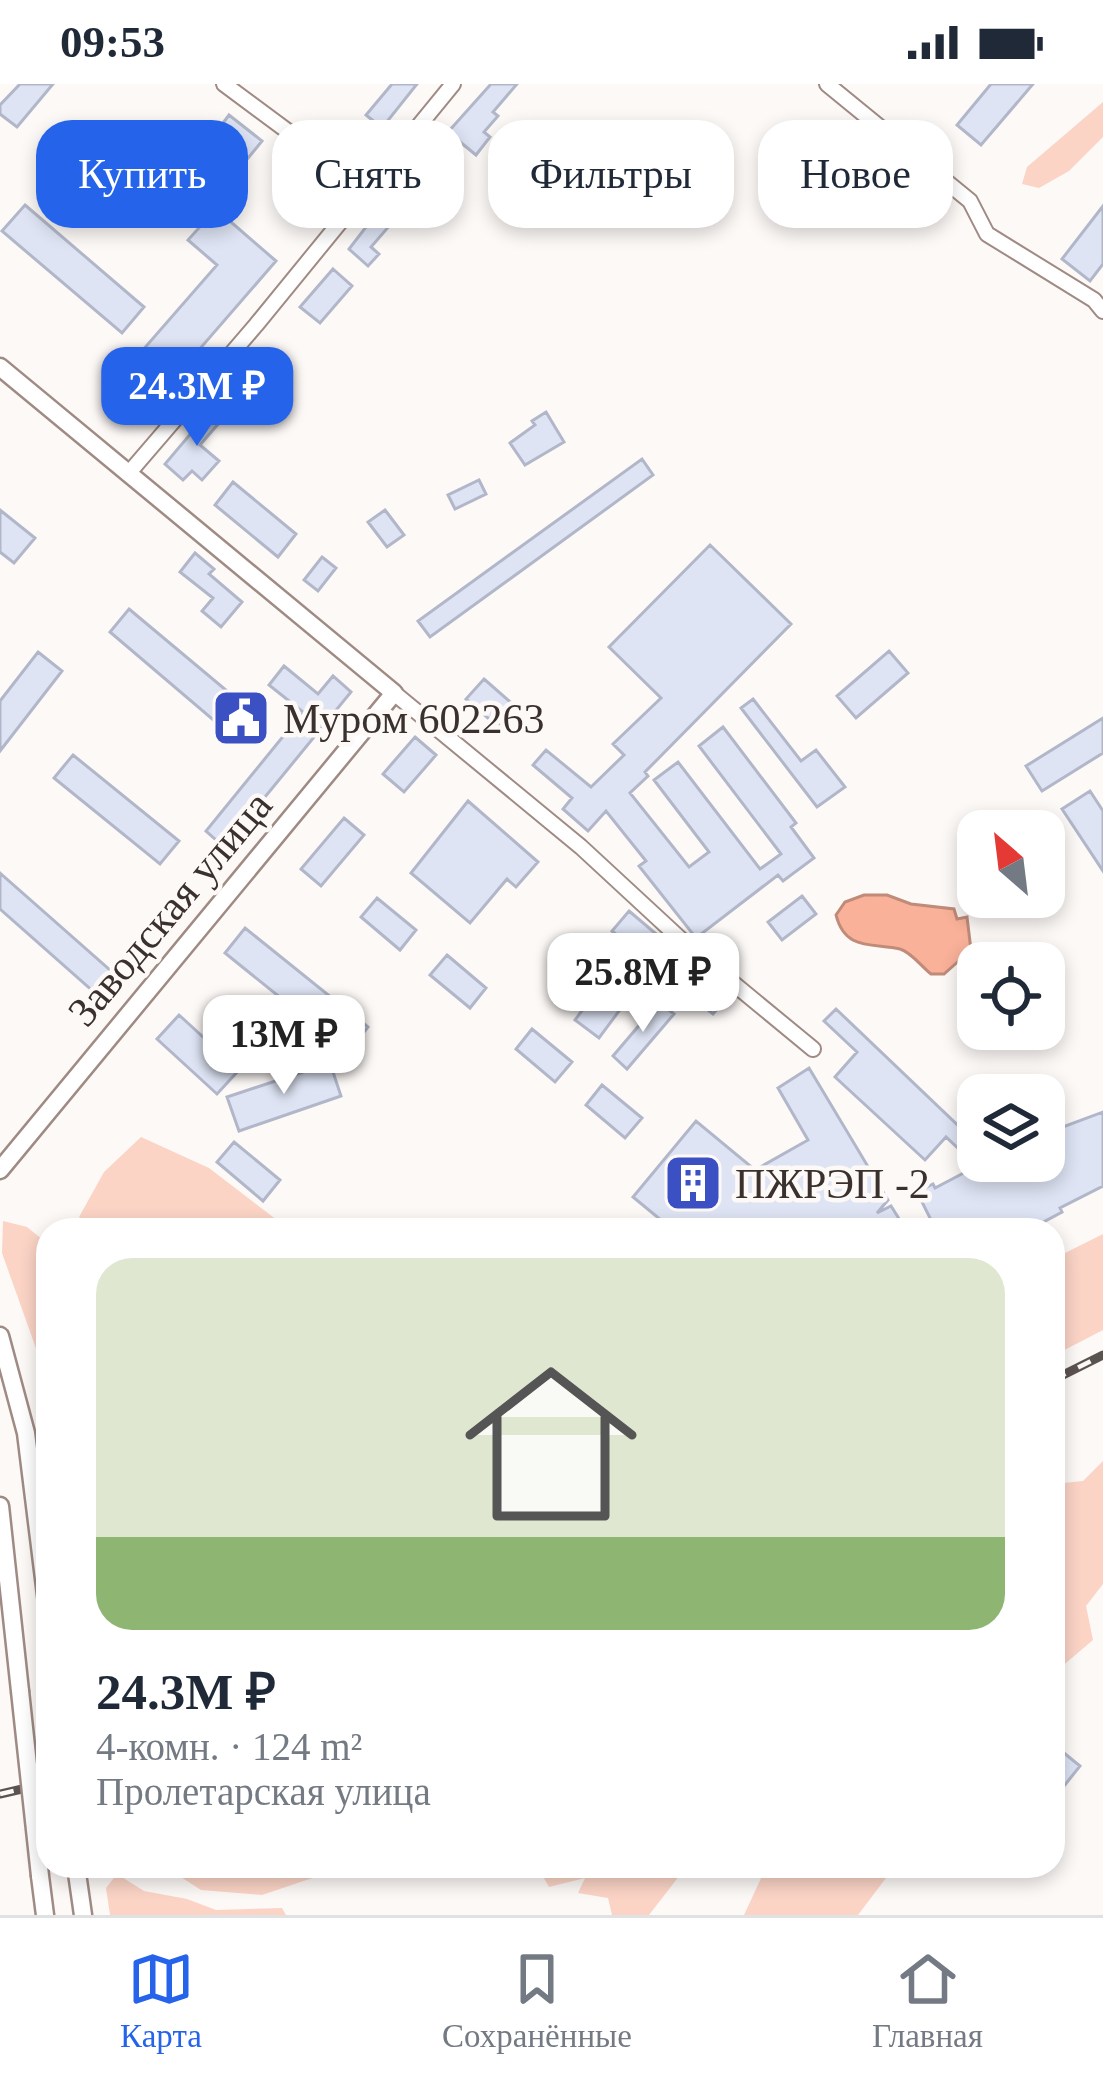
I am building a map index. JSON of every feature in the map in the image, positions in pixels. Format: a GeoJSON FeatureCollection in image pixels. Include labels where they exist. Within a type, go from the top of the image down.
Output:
{"type":"FeatureCollection","features":[{"type":"Feature","properties":{"kind":"street"},"geometry":{"type":"LineString","coordinates":[[224,84],[273,120]]}},
{"type":"Feature","properties":{"kind":"street"},"geometry":{"type":"LineString","coordinates":[[424,120],[453,84]]}},
{"type":"Feature","properties":{"kind":"street"},"geometry":{"type":"LineString","coordinates":[[827,84],[970,201],[987,234],[1094,300],[1103,311]]}},
{"type":"Feature","properties":{"kind":"street"},"geometry":{"type":"LineString","coordinates":[[128,474],[335,228]]}},
{"type":"Feature","properties":{"kind":"street"},"geometry":{"type":"LineString","coordinates":[[0,367],[581,848],[688,946],[813,1049]]}},
{"type":"Feature","properties":{"kind":"street","name":"Заводская улица"},"geometry":{"type":"LineString","coordinates":[[0,1170],[394,693]]}},
{"type":"Feature","properties":{"kind":"street"},"geometry":{"type":"LineString","coordinates":[[0,1336],[26,1433],[36,1514]]}},
{"type":"Feature","properties":{"kind":"street"},"geometry":{"type":"LineString","coordinates":[[0,1506],[36,1839]]}},
{"type":"Feature","properties":{"kind":"street"},"geometry":{"type":"LineString","coordinates":[[40,1878],[46,1915]]}},
{"type":"Feature","properties":{"kind":"street"},"geometry":{"type":"LineString","coordinates":[[78,1878],[82,1915]]}},
{"type":"Feature","properties":{"kind":"shaded area"},"geometry":{"type":"Polygon","coordinates":[[[1103,102],[1103,137],[1069,171],[1039,188],[1022,184],[1027,167],[1103,102]]]}},
{"type":"Feature","properties":{"kind":"shaded area"},"geometry":{"type":"Polygon","coordinates":[[[864,895],[887,895],[911,904],[954,909],[957,919],[967,918],[970,942],[957,942],[957,962],[944,974],[931,974],[900,949],[861,943],[846,935],[836,915],[845,902],[864,895]]]}},
{"type":"Feature","properties":{"kind":"shaded area"},"geometry":{"type":"Polygon","coordinates":[[[141,1137],[209,1168],[274,1218],[80,1218],[104,1172],[141,1137]]]}},
{"type":"Feature","properties":{"kind":"shaded area"},"geometry":{"type":"Polygon","coordinates":[[[3,1221],[36,1234],[36,1348],[2,1253],[3,1221]]]}},
{"type":"Feature","properties":{"kind":"shaded area"},"geometry":{"type":"Polygon","coordinates":[[[1103,1234],[1103,1330],[1065,1350],[1065,1253],[1103,1234]]]}},
{"type":"Feature","properties":{"kind":"shaded area"},"geometry":{"type":"Polygon","coordinates":[[[1103,1461],[1103,1584],[1086,1606],[1093,1640],[1065,1664],[1065,1483],[1083,1481],[1103,1461]]]}},
{"type":"Feature","properties":{"kind":"shaded area"},"geometry":{"type":"Polygon","coordinates":[[[114,1878],[123,1878],[144,1891],[216,1910],[282,1908],[286,1915],[110,1915],[106,1888],[114,1878]]]}},
{"type":"Feature","properties":{"kind":"shaded area"},"geometry":{"type":"Polygon","coordinates":[[[182,1878],[312,1878],[262,1895],[201,1890],[182,1878]]]}},
{"type":"Feature","properties":{"kind":"shaded area"},"geometry":{"type":"Polygon","coordinates":[[[544,1878],[585,1878],[549,1887],[544,1878]]]}},
{"type":"Feature","properties":{"kind":"shaded area"},"geometry":{"type":"Polygon","coordinates":[[[585,1878],[678,1878],[649,1915],[612,1915],[608,1898],[578,1893],[585,1878]]]}},
{"type":"Feature","properties":{"kind":"shaded area"},"geometry":{"type":"Polygon","coordinates":[[[761,1878],[886,1878],[858,1915],[744,1915],[761,1878]]]}},
{"type":"Feature","properties":{"kind":"building"},"geometry":{"type":"Polygon","coordinates":[[[20,84],[53,84],[17,127],[0,114],[0,105],[20,84]]]}},
{"type":"Feature","properties":{"kind":"building"},"geometry":{"type":"Polygon","coordinates":[[[392,84],[417,84],[388,120],[366,115],[392,84]]]}},
{"type":"Feature","properties":{"kind":"building"},"geometry":{"type":"Polygon","coordinates":[[[491,84],[517,84],[493,112],[498,116],[488,120],[484,132],[488,140],[476,155],[464,145],[464,120],[459,120],[491,84]]]}},
{"type":"Feature","properties":{"kind":"building"},"geometry":{"type":"Polygon","coordinates":[[[991,84],[1033,84],[981,145],[957,125],[991,84]]]}},
{"type":"Feature","properties":{"kind":"building"},"geometry":{"type":"Polygon","coordinates":[[[248,130],[262,141],[248,158],[248,130]]]}},
{"type":"Feature","properties":{"kind":"building"},"geometry":{"type":"Polygon","coordinates":[[[25,205],[36,214],[36,228],[52,228],[144,307],[122,333],[2,231],[25,205]]]}},
{"type":"Feature","properties":{"kind":"building"},"geometry":{"type":"Polygon","coordinates":[[[1103,206],[1103,264],[1090,281],[1062,259],[1103,206]]]}},
{"type":"Feature","properties":{"kind":"building"},"geometry":{"type":"Polygon","coordinates":[[[199,228],[238,228],[276,261],[139,419],[107,391],[217,265],[188,240],[199,228]]]}},
{"type":"Feature","properties":{"kind":"building"},"geometry":{"type":"Polygon","coordinates":[[[365,228],[387,228],[371,247],[379,254],[368,266],[349,249],[365,228]]]}},
{"type":"Feature","properties":{"kind":"building"},"geometry":{"type":"Polygon","coordinates":[[[333,269],[352,286],[320,323],[300,307],[333,269]]]}},
{"type":"Feature","properties":{"kind":"building"},"geometry":{"type":"Polygon","coordinates":[[[276,357],[291,369],[261,405],[246,392],[276,357]]]}},
{"type":"Feature","properties":{"kind":"building"},"geometry":{"type":"Polygon","coordinates":[[[214,406],[226,415],[200,445],[219,461],[202,480],[192,471],[183,480],[165,464],[214,406]]]}},
{"type":"Feature","properties":{"kind":"building"},"geometry":{"type":"Polygon","coordinates":[[[546,412],[564,442],[525,465],[510,443],[546,412]]]}},
{"type":"Feature","properties":{"kind":"building"},"geometry":{"type":"Polygon","coordinates":[[[642,459],[653,475],[430,637],[418,621],[642,459]]]}},
{"type":"Feature","properties":{"kind":"building"},"geometry":{"type":"Polygon","coordinates":[[[479,480],[486,494],[455,509],[448,495],[479,480]]]}},
{"type":"Feature","properties":{"kind":"building"},"geometry":{"type":"Polygon","coordinates":[[[233,482],[296,534],[278,557],[215,505],[233,482]]]}},
{"type":"Feature","properties":{"kind":"building"},"geometry":{"type":"Polygon","coordinates":[[[0,510],[35,538],[14,563],[0,552],[0,510]]]}},
{"type":"Feature","properties":{"kind":"building"},"geometry":{"type":"Polygon","coordinates":[[[385,510],[404,535],[387,547],[368,522],[385,510]]]}},
{"type":"Feature","properties":{"kind":"building"},"geometry":{"type":"Polygon","coordinates":[[[710,545],[791,624],[645,772],[648,776],[630,793],[689,867],[709,852],[654,780],[678,762],[760,869],[781,854],[699,746],[723,727],[796,823],[791,827],[814,858],[783,881],[778,875],[696,938],[639,866],[646,861],[606,811],[588,831],[563,809],[572,798],[533,765],[546,750],[591,787],[624,755],[613,744],[661,698],[609,647],[710,545]]]}},
{"type":"Feature","properties":{"kind":"building"},"geometry":{"type":"Polygon","coordinates":[[[195,553],[214,569],[209,574],[242,602],[221,627],[202,611],[213,598],[180,572],[195,553]]]}},
{"type":"Feature","properties":{"kind":"building"},"geometry":{"type":"Polygon","coordinates":[[[322,557],[336,568],[318,591],[304,580],[322,557]]]}},
{"type":"Feature","properties":{"kind":"building"},"geometry":{"type":"Polygon","coordinates":[[[129,609],[258,717],[238,741],[110,632],[129,609]]]}},
{"type":"Feature","properties":{"kind":"building"},"geometry":{"type":"Polygon","coordinates":[[[889,651],[908,673],[856,718],[837,696],[889,651]]]}},
{"type":"Feature","properties":{"kind":"building"},"geometry":{"type":"Polygon","coordinates":[[[38,652],[62,671],[0,751],[0,701],[38,652]]]}},
{"type":"Feature","properties":{"kind":"building"},"geometry":{"type":"Polygon","coordinates":[[[284,666],[318,694],[333,676],[351,692],[224,847],[206,831],[303,712],[269,685],[284,666]]]}},
{"type":"Feature","properties":{"kind":"building"},"geometry":{"type":"Polygon","coordinates":[[[484,679],[515,706],[497,726],[466,699],[484,679]]]}},
{"type":"Feature","properties":{"kind":"building"},"geometry":{"type":"Polygon","coordinates":[[[753,699],[801,761],[816,750],[845,787],[817,807],[741,708],[753,699]]]}},
{"type":"Feature","properties":{"kind":"building"},"geometry":{"type":"Polygon","coordinates":[[[1103,718],[1103,753],[1042,791],[1026,766],[1103,718]]]}},
{"type":"Feature","properties":{"kind":"building"},"geometry":{"type":"Polygon","coordinates":[[[415,737],[436,755],[404,792],[383,774],[415,737]]]}},
{"type":"Feature","properties":{"kind":"building"},"geometry":{"type":"Polygon","coordinates":[[[73,755],[179,841],[160,864],[54,778],[73,755]]]}},
{"type":"Feature","properties":{"kind":"building"},"geometry":{"type":"Polygon","coordinates":[[[1090,791],[1103,811],[1103,871],[1065,810],[1090,791]]]}},
{"type":"Feature","properties":{"kind":"building"},"geometry":{"type":"Polygon","coordinates":[[[468,801],[538,862],[516,887],[507,879],[470,923],[411,873],[468,801]]]}},
{"type":"Feature","properties":{"kind":"building"},"geometry":{"type":"Polygon","coordinates":[[[344,818],[364,835],[321,886],[301,869],[344,818]]]}},
{"type":"Feature","properties":{"kind":"building"},"geometry":{"type":"Polygon","coordinates":[[[0,873],[111,971],[94,992],[0,909],[0,873]]]}},
{"type":"Feature","properties":{"kind":"building"},"geometry":{"type":"Polygon","coordinates":[[[802,896],[816,914],[782,940],[768,922],[802,896]]]}},
{"type":"Feature","properties":{"kind":"building"},"geometry":{"type":"Polygon","coordinates":[[[377,898],[416,930],[400,950],[361,917],[377,898]]]}},
{"type":"Feature","properties":{"kind":"building"},"geometry":{"type":"Polygon","coordinates":[[[629,911],[668,944],[651,964],[612,931],[629,911]]]}},
{"type":"Feature","properties":{"kind":"building"},"geometry":{"type":"Polygon","coordinates":[[[245,928],[368,1027],[348,1052],[225,953],[245,928]]]}},
{"type":"Feature","properties":{"kind":"building"},"geometry":{"type":"Polygon","coordinates":[[[447,955],[486,988],[470,1008],[430,975],[447,955]]]}},
{"type":"Feature","properties":{"kind":"building"},"geometry":{"type":"Polygon","coordinates":[[[694,965],[729,995],[713,1014],[677,985],[694,965]]]}},
{"type":"Feature","properties":{"kind":"building"},"geometry":{"type":"Polygon","coordinates":[[[615,966],[639,984],[599,1038],[575,1020],[615,966]]]}},
{"type":"Feature","properties":{"kind":"building"},"geometry":{"type":"Polygon","coordinates":[[[659,1002],[674,1014],[627,1069],[613,1056],[659,1002]]]}},
{"type":"Feature","properties":{"kind":"building"},"geometry":{"type":"Polygon","coordinates":[[[836,1009],[957,1124],[957,1147],[946,1137],[925,1160],[835,1077],[857,1052],[824,1021],[836,1009]]]}},
{"type":"Feature","properties":{"kind":"building"},"geometry":{"type":"Polygon","coordinates":[[[179,1015],[239,1070],[217,1094],[157,1039],[179,1015]]]}},
{"type":"Feature","properties":{"kind":"building"},"geometry":{"type":"Polygon","coordinates":[[[532,1029],[572,1062],[555,1082],[516,1049],[532,1029]]]}},
{"type":"Feature","properties":{"kind":"building"},"geometry":{"type":"Polygon","coordinates":[[[330,1063],[341,1096],[239,1131],[227,1097],[330,1063]]]}},
{"type":"Feature","properties":{"kind":"building"},"geometry":{"type":"Polygon","coordinates":[[[809,1068],[888,1200],[877,1213],[891,1206],[898,1218],[658,1218],[633,1197],[696,1121],[755,1170],[808,1140],[778,1088],[809,1068]]]}},
{"type":"Feature","properties":{"kind":"building"},"geometry":{"type":"Polygon","coordinates":[[[602,1085],[642,1118],[625,1138],[586,1105],[602,1085]]]}},
{"type":"Feature","properties":{"kind":"building"},"geometry":{"type":"Polygon","coordinates":[[[1103,1112],[1103,1186],[1060,1208],[1062,1212],[1051,1218],[930,1218],[917,1192],[933,1184],[935,1188],[957,1176],[957,1182],[1065,1182],[1065,1126],[1103,1112]]]}},
{"type":"Feature","properties":{"kind":"building"},"geometry":{"type":"Polygon","coordinates":[[[234,1142],[280,1180],[263,1201],[217,1162],[234,1142]]]}},
{"type":"Feature","properties":{"kind":"building"},"geometry":{"type":"Polygon","coordinates":[[[1065,1754],[1080,1766],[1065,1785],[1065,1754]]]}},
{"type":"Feature","properties":{"kind":"railway"},"geometry":{"type":"LineString","coordinates":[[1065,1374],[1103,1355]]}},
{"type":"Feature","properties":{"kind":"railway"},"geometry":{"type":"LineString","coordinates":[[0,1794],[36,1786]]}},
{"type":"Feature","properties":{"kind":"place","name":"Муром 602263"},"geometry":{"type":"Point","coordinates":[241,718]}},
{"type":"Feature","properties":{"kind":"place","name":"ПЖРЭП -2"},"geometry":{"type":"Point","coordinates":[693,1183]}}]}
